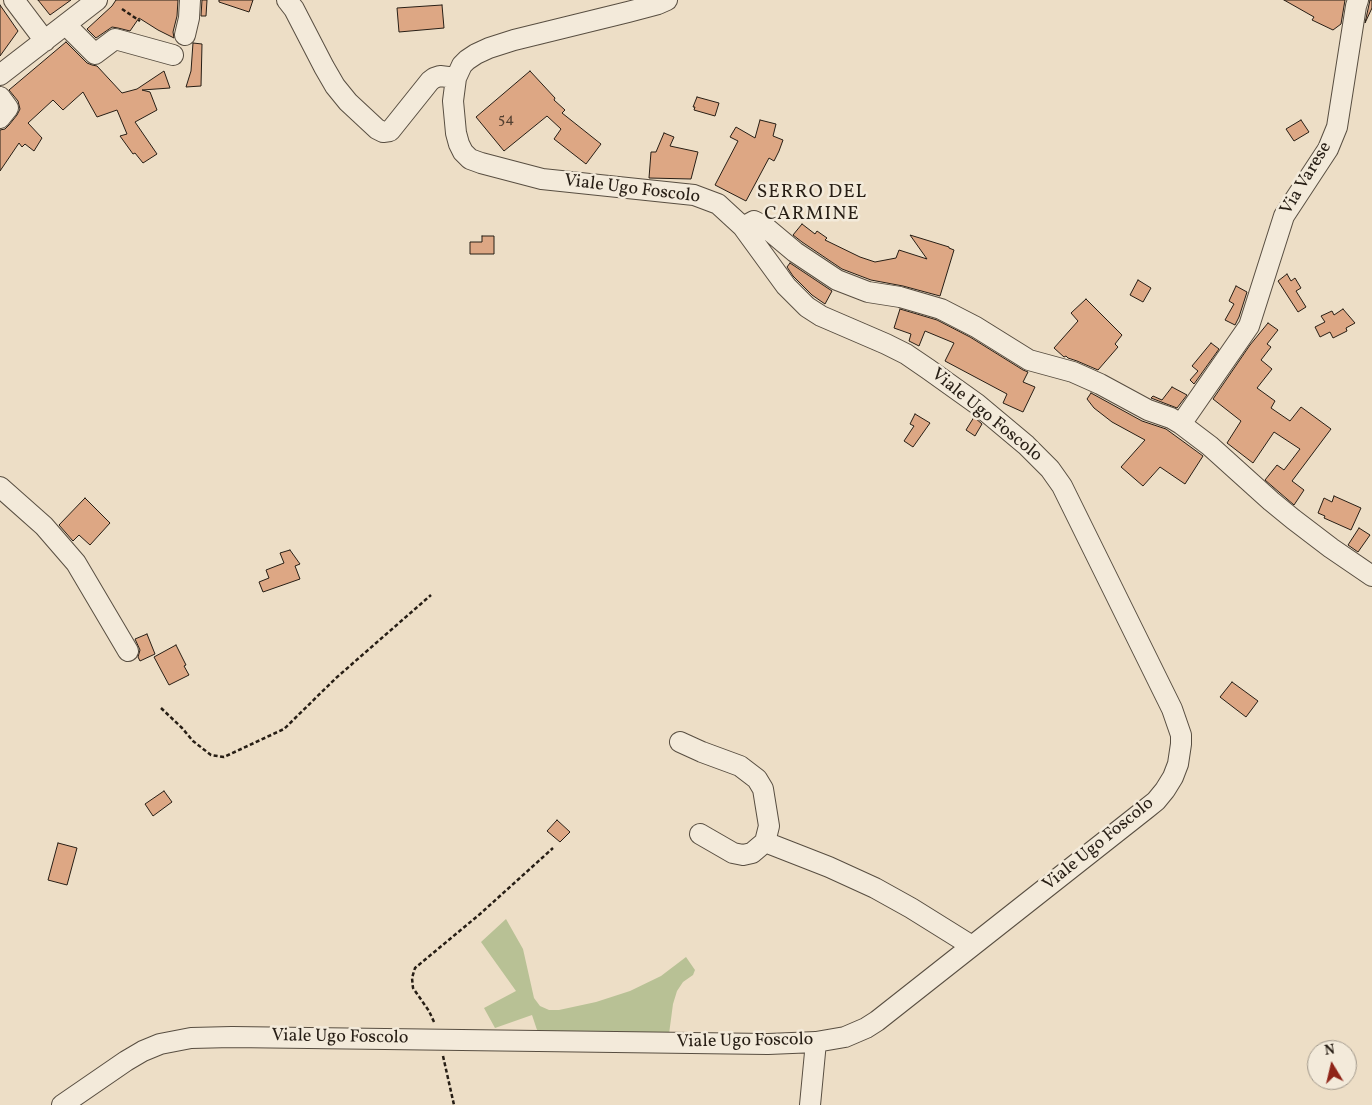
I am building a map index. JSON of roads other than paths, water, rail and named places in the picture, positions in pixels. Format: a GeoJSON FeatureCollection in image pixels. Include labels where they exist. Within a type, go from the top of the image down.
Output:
{"type":"FeatureCollection","features":[{"type":"Feature","properties":{"kind":"street"},"geometry":{"type":"LineString","coordinates":[[14,0],[45,41]]}},
{"type":"Feature","properties":{"kind":"street"},"geometry":{"type":"LineString","coordinates":[[0,75],[97,0]]}},
{"type":"Feature","properties":{"kind":"street"},"geometry":{"type":"LineString","coordinates":[[185,35],[189,18],[190,0]]}},
{"type":"Feature","properties":{"kind":"street"},"geometry":{"type":"LineString","coordinates":[[287,0],[294,9],[324,68],[336,86],[348,102],[377,129],[383,132],[390,131],[430,81],[440,76],[456,78],[462,65],[476,54],[514,40],[658,4],[667,0]]}},
{"type":"Feature","properties":{"kind":"street","name":"Via Varese"},"geometry":{"type":"LineString","coordinates":[[1181,424],[1249,326],[1284,216],[1328,149],[1337,127],[1358,0]]}},
{"type":"Feature","properties":{"kind":"street"},"geometry":{"type":"LineString","coordinates":[[66,25],[94,54],[115,39],[173,55]]}},
{"type":"Feature","properties":{"kind":"street","name":"Viale Ugo Foscolo"},"geometry":{"type":"LineString","coordinates":[[62,1105],[126,1060],[143,1051],[174,1040],[191,1038],[437,1039],[768,1044],[816,1042],[845,1037],[877,1021],[1156,801],[1173,777],[1178,764],[1181,735],[1172,709],[1066,495],[1050,469],[1026,445],[977,404],[928,369],[886,344],[820,316],[807,307],[786,286],[743,227],[718,204],[694,195],[542,179],[470,159],[463,152],[456,133],[453,106],[456,78]]}},
{"type":"Feature","properties":{"kind":"street"},"geometry":{"type":"LineString","coordinates":[[0,97],[8,108],[0,118]]}},
{"type":"Feature","properties":{"kind":"street"},"geometry":{"type":"LineString","coordinates":[[743,227],[754,221],[764,226],[796,252],[838,280],[868,292],[900,297],[941,309],[976,327],[1029,360],[1073,372],[1148,410],[1171,418],[1210,446],[1286,513],[1331,548],[1372,576]]}},
{"type":"Feature","properties":{"kind":"street"},"geometry":{"type":"LineString","coordinates":[[0,487],[44,526],[76,563],[128,651]]}},
{"type":"Feature","properties":{"kind":"street"},"geometry":{"type":"LineString","coordinates":[[680,742],[740,766],[757,779],[763,789],[769,826],[765,842],[752,853],[743,855],[734,853],[700,834]]}},
{"type":"Feature","properties":{"kind":"street"},"geometry":{"type":"LineString","coordinates":[[765,842],[829,867],[875,888],[972,946]]}},
{"type":"Feature","properties":{"kind":"street"},"geometry":{"type":"LineString","coordinates":[[810,1105],[816,1042]]}},
{"type":"Feature","properties":{"kind":"district","name":"SERRO DEL CARMINE"},"geometry":{"type":"Point","coordinates":[812,205]}}]}
